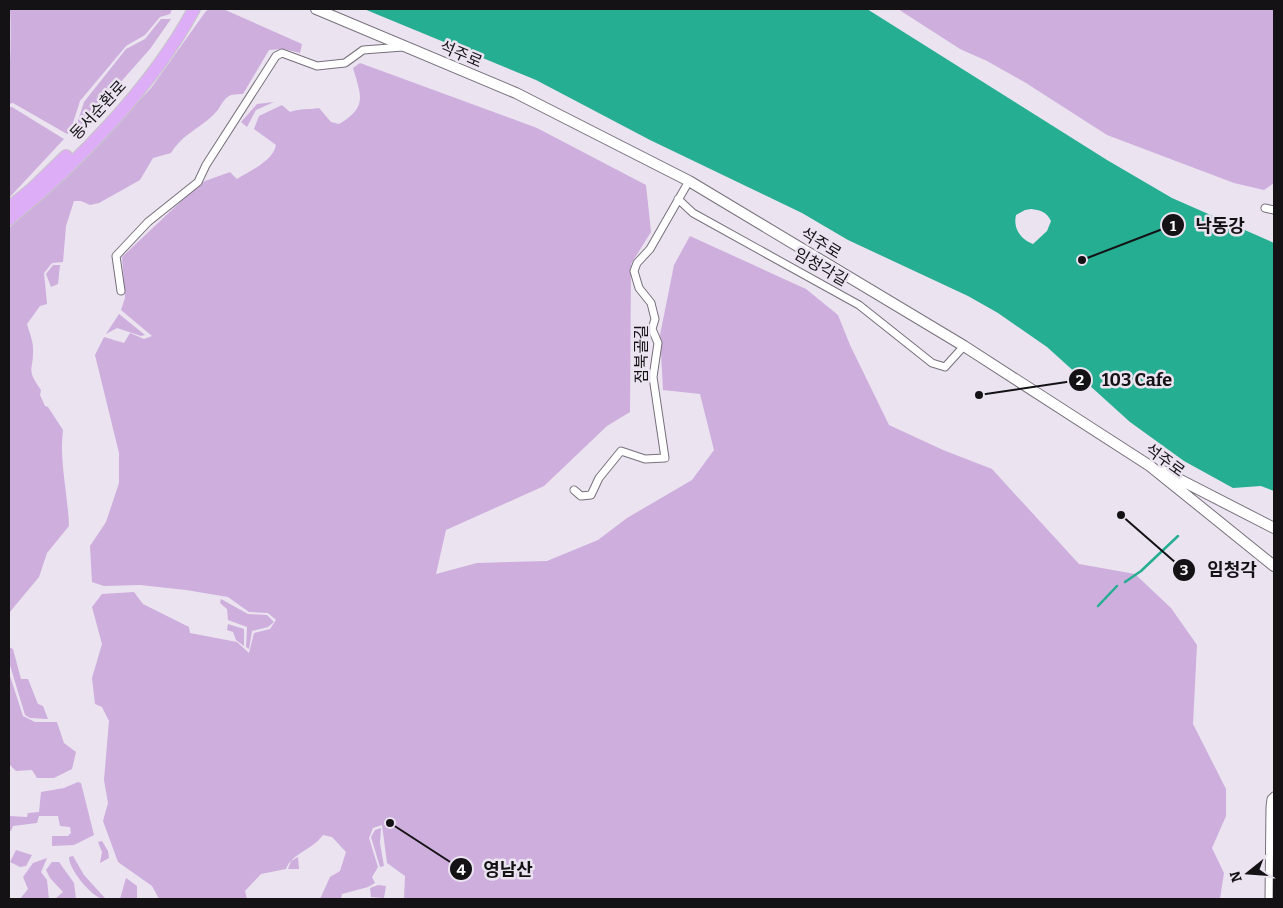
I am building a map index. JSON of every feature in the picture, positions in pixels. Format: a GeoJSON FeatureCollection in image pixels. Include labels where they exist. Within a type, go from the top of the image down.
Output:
{"type":"FeatureCollection","features":[{"type":"Feature","properties":{"kind":"highway","name":"동서순환로"},"geometry":{"type":"LineString","coordinates":[[9,219],[40,194],[121,112],[155,71],[175,35],[185,9]]}},
{"type":"Feature","properties":{"kind":"highway","name":"동서순환로"},"geometry":{"type":"LineString","coordinates":[[9,208],[32,189],[112,110],[142,76],[194,9]]}},
{"type":"Feature","properties":{"kind":"street","name":"석주로"},"geometry":{"type":"LineString","coordinates":[[316,9],[524,97],[689,181],[964,346],[1150,466],[1274,566]]}},
{"type":"Feature","properties":{"kind":"street"},"geometry":{"type":"LineString","coordinates":[[121,291],[116,256],[148,222],[198,182],[206,165],[276,56],[282,53],[317,66],[345,63],[363,50],[404,47]]}},
{"type":"Feature","properties":{"kind":"street","name":"점북골길"},"geometry":{"type":"LineString","coordinates":[[574,490],[581,496],[591,495],[599,478],[621,451],[645,459],[665,458],[653,377],[658,343],[652,328],[654,319],[651,303],[639,288],[634,270],[637,263],[650,249],[689,181]]}},
{"type":"Feature","properties":{"kind":"street","name":"임청각길"},"geometry":{"type":"LineString","coordinates":[[678,199],[693,212],[859,304],[932,363],[945,366],[964,346]]}},
{"type":"Feature","properties":{"kind":"street"},"geometry":{"type":"LineString","coordinates":[[1265,208],[1274,210]]}},
{"type":"Feature","properties":{"kind":"street"},"geometry":{"type":"LineString","coordinates":[[1150,466],[1185,481],[1274,528]]}},
{"type":"Feature","properties":{"kind":"street"},"geometry":{"type":"LineString","coordinates":[[1269,899],[1270,807],[1274,796]]}},
{"type":"Feature","properties":{"kind":"shaded area"},"geometry":{"type":"Polygon","coordinates":[[[10,9],[172,9],[170,14],[160,17],[145,35],[126,46],[80,101],[70,132],[67,134],[13,103],[9,104],[10,9]]]}},
{"type":"Feature","properties":{"kind":"shaded area"},"geometry":{"type":"Polygon","coordinates":[[[210,9],[223,9],[302,44],[300,53],[284,49],[269,50],[243,94],[228,96],[211,118],[181,140],[171,153],[153,158],[140,180],[99,203],[90,205],[81,201],[74,201],[66,226],[63,262],[52,263],[44,273],[47,304],[40,306],[27,324],[33,345],[31,369],[33,377],[41,390],[40,395],[45,406],[48,407],[63,430],[62,453],[69,526],[47,553],[39,577],[9,613],[9,228],[87,157],[151,88],[206,11],[210,9]]]}},
{"type":"Feature","properties":{"kind":"shaded area"},"geometry":{"type":"Polygon","coordinates":[[[364,9],[867,9],[1107,160],[1172,198],[1274,243],[1274,491],[1261,486],[1233,488],[1184,461],[1130,422],[1047,347],[998,313],[968,296],[848,240],[802,213],[650,140],[536,80],[364,9]],[[1031,209],[1016,215],[1015,220],[1021,236],[1033,244],[1047,231],[1051,221],[1040,211],[1031,209]]]}},
{"type":"Feature","properties":{"kind":"shaded area"},"geometry":{"type":"Polygon","coordinates":[[[898,9],[1274,9],[1274,183],[1264,190],[1234,183],[1107,135],[1026,83],[987,61],[960,49],[898,9]]]}},
{"type":"Feature","properties":{"kind":"shaded area"},"geometry":{"type":"Polygon","coordinates":[[[161,19],[171,19],[150,49],[87,120],[75,130],[84,102],[126,49],[145,39],[161,19]]]}},
{"type":"Feature","properties":{"kind":"shaded area"},"geometry":{"type":"Polygon","coordinates":[[[360,63],[537,128],[646,185],[651,232],[631,264],[630,412],[607,426],[544,486],[446,530],[436,574],[477,563],[547,561],[598,540],[627,518],[692,480],[714,450],[700,394],[663,390],[660,335],[674,265],[690,236],[806,289],[838,315],[850,345],[889,425],[943,450],[992,469],[1079,564],[1135,574],[1171,608],[1197,645],[1193,724],[1226,789],[1226,816],[1212,848],[1224,873],[1220,899],[404,899],[405,876],[387,863],[382,825],[373,828],[369,838],[378,867],[372,877],[375,883],[368,887],[342,894],[341,899],[320,899],[330,877],[340,871],[346,852],[332,837],[323,835],[313,845],[297,855],[286,869],[261,874],[245,891],[247,899],[159,899],[152,886],[118,862],[103,821],[108,803],[104,780],[109,721],[102,707],[95,704],[92,678],[102,644],[92,607],[102,594],[134,592],[143,604],[189,627],[190,633],[237,642],[249,653],[254,633],[270,629],[276,620],[268,613],[249,612],[228,597],[140,585],[104,586],[92,582],[90,546],[106,522],[119,483],[119,453],[95,355],[104,337],[124,343],[130,333],[144,339],[152,336],[121,310],[125,298],[122,257],[205,181],[230,172],[237,179],[266,161],[276,145],[254,129],[259,116],[282,105],[290,112],[319,108],[331,122],[339,124],[348,118],[355,112],[360,100],[353,68],[360,63]]]}},
{"type":"Feature","properties":{"kind":"shaded area"},"geometry":{"type":"Polygon","coordinates":[[[274,102],[256,110],[247,127],[241,122],[257,104],[274,102]]]}},
{"type":"Feature","properties":{"kind":"shaded area"},"geometry":{"type":"Polygon","coordinates":[[[9,107],[12,107],[64,139],[9,198],[9,107]]]}},
{"type":"Feature","properties":{"kind":"shaded area"},"geometry":{"type":"Polygon","coordinates":[[[53,265],[60,265],[58,284],[51,287],[46,274],[53,265]]]}},
{"type":"Feature","properties":{"kind":"shaded area"},"geometry":{"type":"Polygon","coordinates":[[[119,314],[145,335],[141,336],[117,328],[106,334],[119,314]]]}},
{"type":"Feature","properties":{"kind":"shaded area"},"geometry":{"type":"Polygon","coordinates":[[[221,599],[248,614],[267,615],[274,622],[268,627],[252,631],[249,649],[246,647],[247,627],[228,620],[227,609],[220,603],[221,599]]]}},
{"type":"Feature","properties":{"kind":"shaded area"},"geometry":{"type":"Polygon","coordinates":[[[228,624],[244,629],[244,646],[236,640],[233,632],[227,630],[228,624]]]}},
{"type":"Feature","properties":{"kind":"shaded area"},"geometry":{"type":"Polygon","coordinates":[[[9,647],[13,649],[21,679],[28,679],[38,704],[43,706],[48,719],[30,718],[25,715],[9,662],[9,647]]]}},
{"type":"Feature","properties":{"kind":"shaded area"},"geometry":{"type":"Polygon","coordinates":[[[9,673],[23,716],[35,722],[57,722],[64,743],[76,752],[72,769],[54,778],[37,778],[32,770],[16,771],[9,764],[9,673]]]}},
{"type":"Feature","properties":{"kind":"shaded area"},"geometry":{"type":"Polygon","coordinates":[[[78,782],[81,783],[94,835],[74,845],[52,846],[52,836],[68,836],[71,833],[70,827],[60,826],[58,816],[39,816],[37,823],[13,826],[11,831],[9,830],[9,816],[27,817],[28,813],[39,812],[41,792],[64,788],[78,782]]]}},
{"type":"Feature","properties":{"kind":"shaded area"},"geometry":{"type":"Polygon","coordinates":[[[381,828],[380,843],[384,866],[380,867],[371,837],[375,830],[381,828]]]}},
{"type":"Feature","properties":{"kind":"shaded area"},"geometry":{"type":"Polygon","coordinates":[[[102,841],[108,851],[109,858],[100,863],[102,852],[98,842],[102,841]]]}},
{"type":"Feature","properties":{"kind":"shaded area"},"geometry":{"type":"Polygon","coordinates":[[[16,850],[32,855],[26,866],[20,867],[10,862],[16,850]]]}},
{"type":"Feature","properties":{"kind":"shaded area"},"geometry":{"type":"Polygon","coordinates":[[[73,856],[84,875],[105,898],[98,897],[82,882],[70,862],[69,857],[73,856]]]}},
{"type":"Feature","properties":{"kind":"shaded area"},"geometry":{"type":"Polygon","coordinates":[[[298,857],[299,869],[288,869],[291,861],[298,857]]]}},
{"type":"Feature","properties":{"kind":"shaded area"},"geometry":{"type":"Polygon","coordinates":[[[47,858],[41,872],[47,880],[49,899],[20,899],[28,889],[23,877],[33,863],[47,858]]]}},
{"type":"Feature","properties":{"kind":"shaded area"},"geometry":{"type":"Polygon","coordinates":[[[52,862],[59,862],[74,883],[76,899],[55,899],[63,892],[50,878],[46,870],[52,862]]]}},
{"type":"Feature","properties":{"kind":"shaded area"},"geometry":{"type":"Polygon","coordinates":[[[126,878],[137,886],[137,899],[120,899],[126,878]]]}},
{"type":"Feature","properties":{"kind":"shaded area"},"geometry":{"type":"Polygon","coordinates":[[[378,885],[386,886],[384,898],[371,897],[370,888],[378,885]]]}},
{"type":"Feature","properties":{"kind":"waterway"},"geometry":{"type":"LineString","coordinates":[[1125,582],[1141,571],[1178,536]]}},
{"type":"Feature","properties":{"kind":"waterway"},"geometry":{"type":"LineString","coordinates":[[1098,606],[1117,586]]}},
{"type":"Feature","properties":{"kind":"place","name":"낙동강"},"geometry":{"type":"Point","coordinates":[1082,260]}},
{"type":"Feature","properties":{"kind":"place","name":"103 Cafe"},"geometry":{"type":"Point","coordinates":[979,395]}},
{"type":"Feature","properties":{"kind":"place","name":"임청각"},"geometry":{"type":"Point","coordinates":[1121,515]}},
{"type":"Feature","properties":{"kind":"place","name":"영남산"},"geometry":{"type":"Point","coordinates":[390,823]}}]}
